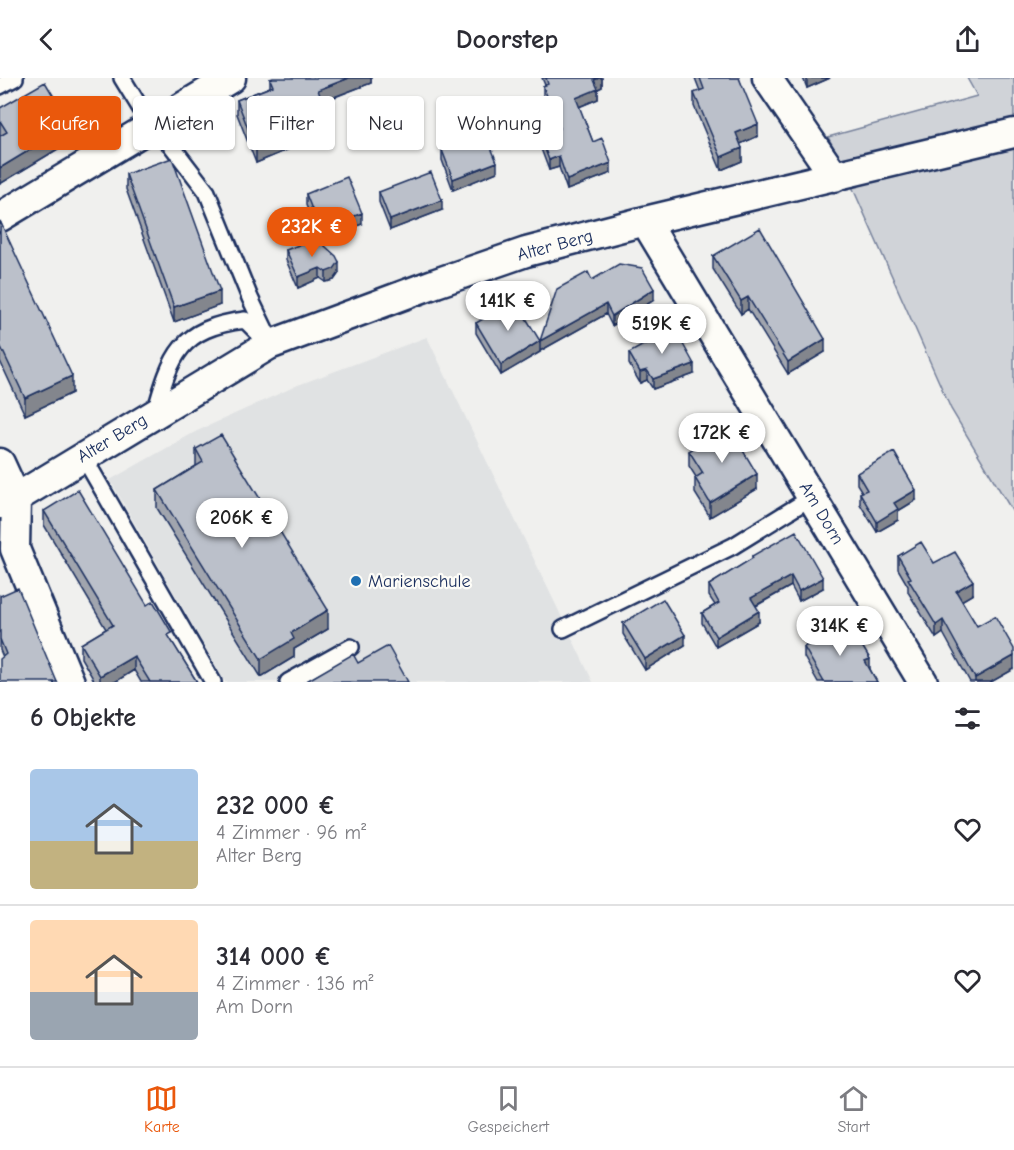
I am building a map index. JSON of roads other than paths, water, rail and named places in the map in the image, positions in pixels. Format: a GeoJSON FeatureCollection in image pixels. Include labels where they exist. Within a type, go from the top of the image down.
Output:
{"type":"FeatureCollection","features":[{"type":"Feature","properties":{"kind":"street"},"geometry":{"type":"LineString","coordinates":[[202,96],[231,78]]}},
{"type":"Feature","properties":{"kind":"street"},"geometry":{"type":"LineString","coordinates":[[767,78],[835,177]]}},
{"type":"Feature","properties":{"kind":"street","name":"Alter Berg"},"geometry":{"type":"LineString","coordinates":[[8,501],[271,344],[526,252],[645,221],[1014,133]]}},
{"type":"Feature","properties":{"kind":"street"},"geometry":{"type":"LineString","coordinates":[[0,217],[133,138]]}},
{"type":"Feature","properties":{"kind":"street","name":"Am Dorn"},"geometry":{"type":"LineString","coordinates":[[645,221],[923,682]]}},
{"type":"Feature","properties":{"kind":"street"},"geometry":{"type":"LineString","coordinates":[[0,463],[15,549],[70,682]]}},
{"type":"Feature","properties":{"kind":"lane"},"geometry":{"type":"LineString","coordinates":[[0,86],[15,78]]}},
{"type":"Feature","properties":{"kind":"lane"},"geometry":{"type":"LineString","coordinates":[[122,78],[133,96]]}},
{"type":"Feature","properties":{"kind":"lane"},"geometry":{"type":"LineString","coordinates":[[175,150],[207,192],[271,344]]}},
{"type":"Feature","properties":{"kind":"lane"},"geometry":{"type":"LineString","coordinates":[[155,413],[166,372],[185,341],[220,323],[245,320],[271,344]]}},
{"type":"Feature","properties":{"kind":"lane"},"geometry":{"type":"LineString","coordinates":[[83,456],[213,682]]}},
{"type":"Feature","properties":{"kind":"lane"},"geometry":{"type":"LineString","coordinates":[[563,629],[733,546],[812,497]]}},
{"type":"Feature","properties":{"kind":"lane"},"geometry":{"type":"LineString","coordinates":[[288,682],[351,647]]}},
{"type":"Feature","properties":{"kind":"place","name":"Marienschule"},"geometry":{"type":"Point","coordinates":[356,581]}}]}
